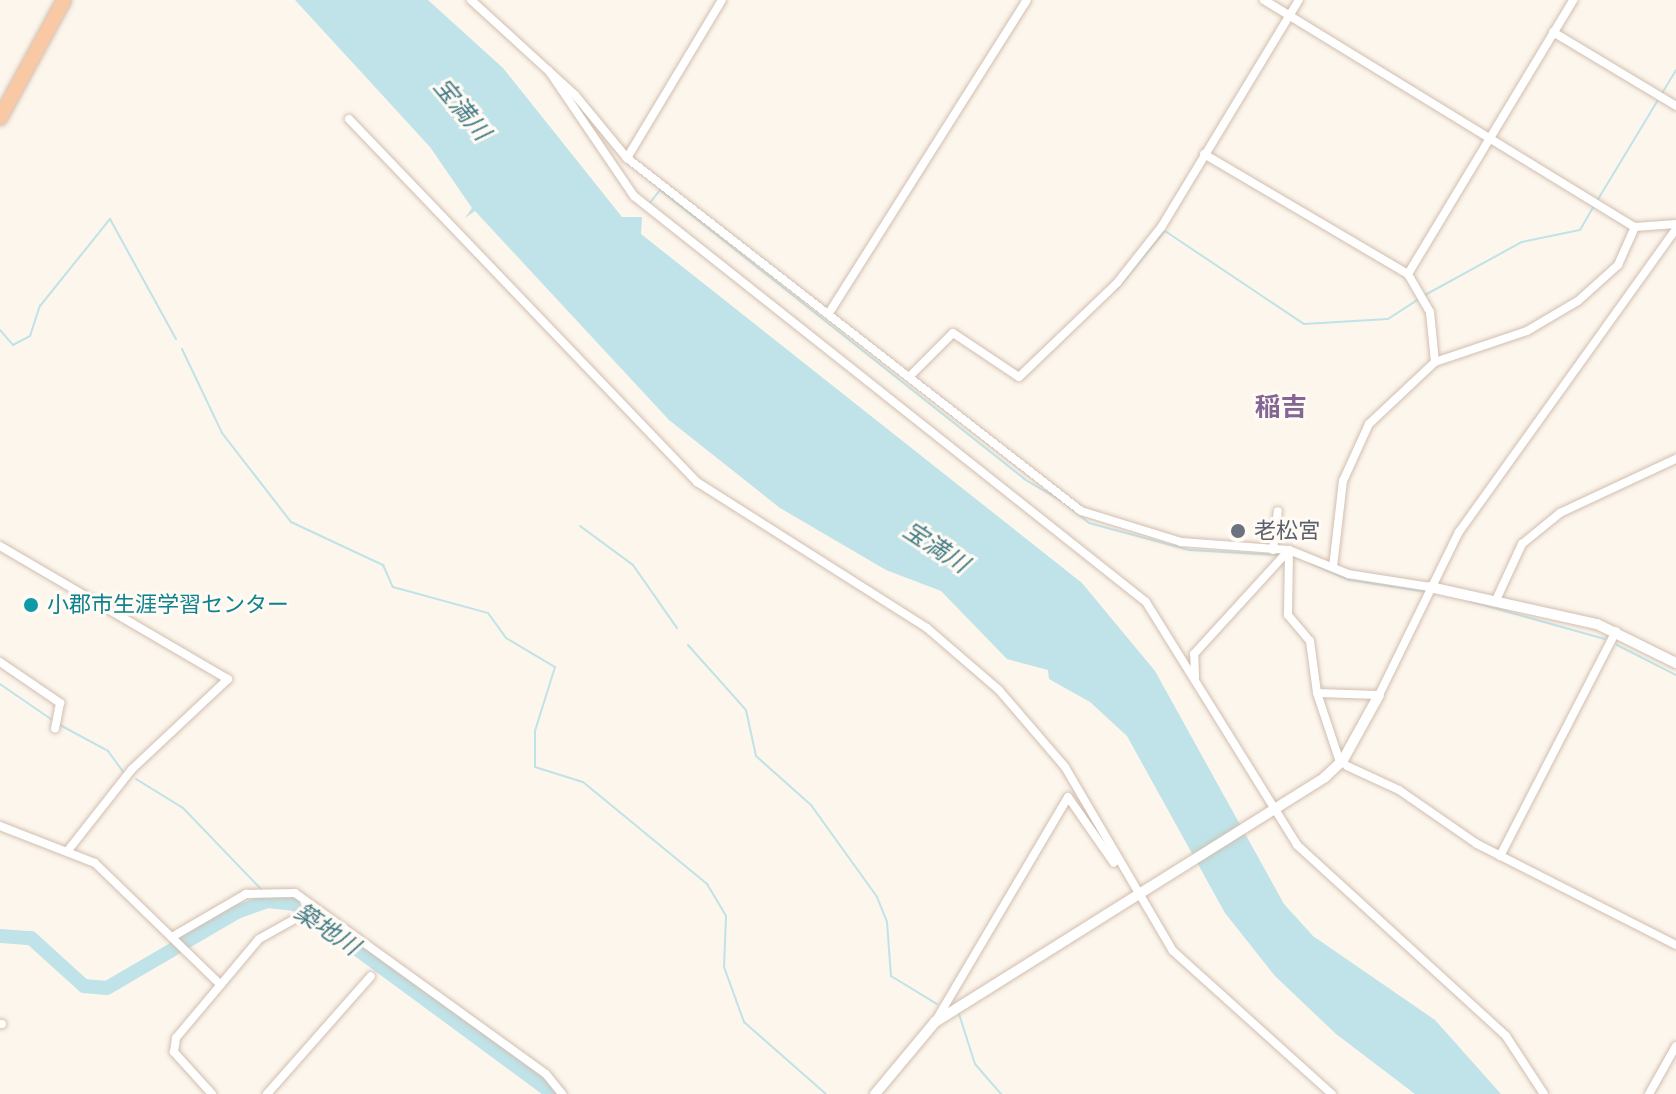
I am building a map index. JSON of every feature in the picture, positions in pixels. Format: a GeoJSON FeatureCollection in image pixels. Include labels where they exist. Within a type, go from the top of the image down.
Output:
{"type":"FeatureCollection","features":[{"type":"Feature","properties":{"kind":"highway"},"geometry":{"type":"LineString","coordinates":[[0,118],[64,0]]}},
{"type":"Feature","properties":{"kind":"street"},"geometry":{"type":"LineString","coordinates":[[471,0],[549,71],[627,158],[829,313],[1031,477],[1095,518],[1181,542],[1289,550],[1333,567],[1496,600],[1616,631],[1676,663]]}},
{"type":"Feature","properties":{"kind":"street"},"geometry":{"type":"LineString","coordinates":[[627,158],[722,0]]}},
{"type":"Feature","properties":{"kind":"street"},"geometry":{"type":"LineString","coordinates":[[829,313],[1027,0]]}},
{"type":"Feature","properties":{"kind":"street"},"geometry":{"type":"LineString","coordinates":[[1264,0],[1635,227],[1675,231]]}},
{"type":"Feature","properties":{"kind":"street"},"geometry":{"type":"LineString","coordinates":[[909,377],[953,333],[1019,377],[1099,292],[1117,283],[1204,154],[1299,0]]}},
{"type":"Feature","properties":{"kind":"street"},"geometry":{"type":"LineString","coordinates":[[1408,274],[1573,0]]}},
{"type":"Feature","properties":{"kind":"street"},"geometry":{"type":"LineString","coordinates":[[1553,32],[1676,106]]}},
{"type":"Feature","properties":{"kind":"street"},"geometry":{"type":"LineString","coordinates":[[549,71],[623,186],[1129,586],[1173,642],[1195,678],[1265,815],[1337,889],[1506,1036],[1544,1094]]}},
{"type":"Feature","properties":{"kind":"street"},"geometry":{"type":"LineString","coordinates":[[349,119],[706,490],[927,628],[999,690],[1053,748],[1121,870]]}},
{"type":"Feature","properties":{"kind":"street"},"geometry":{"type":"LineString","coordinates":[[1204,154],[1408,274],[1430,312],[1435,362]]}},
{"type":"Feature","properties":{"kind":"street"},"geometry":{"type":"LineString","coordinates":[[1333,567],[1343,481],[1357,439],[1435,362],[1527,331],[1578,301],[1618,265],[1635,227]]}},
{"type":"Feature","properties":{"kind":"street"},"geometry":{"type":"LineString","coordinates":[[935,1022],[1137,892],[1265,815],[1343,760],[1379,695],[1430,587],[1473,511],[1675,231]]}},
{"type":"Feature","properties":{"kind":"street"},"geometry":{"type":"LineString","coordinates":[[1496,600],[1522,544],[1554,518],[1676,459]]}},
{"type":"Feature","properties":{"kind":"street"},"geometry":{"type":"LineString","coordinates":[[1273,550],[1278,511]]}},
{"type":"Feature","properties":{"kind":"street"},"geometry":{"type":"LineString","coordinates":[[0,546],[228,679],[132,769],[69,849]]}},
{"type":"Feature","properties":{"kind":"street"},"geometry":{"type":"LineString","coordinates":[[1195,678],[1194,654],[1261,588],[1289,550]]}},
{"type":"Feature","properties":{"kind":"street"},"geometry":{"type":"LineString","coordinates":[[1289,550],[1288,615],[1310,641],[1317,693],[1339,759]]}},
{"type":"Feature","properties":{"kind":"street"},"geometry":{"type":"LineString","coordinates":[[1500,856],[1616,631]]}},
{"type":"Feature","properties":{"kind":"street"},"geometry":{"type":"LineString","coordinates":[[1173,642],[1194,654]]}},
{"type":"Feature","properties":{"kind":"street"},"geometry":{"type":"LineString","coordinates":[[0,662],[60,703],[55,729]]}},
{"type":"Feature","properties":{"kind":"street"},"geometry":{"type":"LineString","coordinates":[[1317,693],[1379,695]]}},
{"type":"Feature","properties":{"kind":"street"},"geometry":{"type":"LineString","coordinates":[[1347,766],[1399,790],[1500,856],[1676,945]]}},
{"type":"Feature","properties":{"kind":"street"},"geometry":{"type":"LineString","coordinates":[[875,1094],[935,1022],[1068,797],[1203,984],[1332,1094]]}},
{"type":"Feature","properties":{"kind":"street"},"geometry":{"type":"LineString","coordinates":[[0,826],[69,849],[95,863],[221,985]]}},
{"type":"Feature","properties":{"kind":"street"},"geometry":{"type":"LineString","coordinates":[[172,938],[246,894],[295,893],[546,1074],[562,1094]]}},
{"type":"Feature","properties":{"kind":"street"},"geometry":{"type":"LineString","coordinates":[[212,1094],[174,1052],[176,1038],[259,939],[303,918],[313,909]]}},
{"type":"Feature","properties":{"kind":"street"},"geometry":{"type":"LineString","coordinates":[[267,1094],[371,976]]}},
{"type":"Feature","properties":{"kind":"street"},"geometry":{"type":"LineString","coordinates":[[1649,1094],[1676,1046]]}},
{"type":"Feature","properties":{"kind":"water","name":"宝満川"},"geometry":{"type":"Polygon","coordinates":[[[295,0],[428,0],[503,68],[622,217],[642,217],[641,234],[1082,583],[1155,671],[1284,904],[1313,936],[1435,1020],[1501,1094],[1415,1094],[1336,1034],[1275,976],[1225,913],[1127,736],[1090,702],[1049,679],[1048,670],[1007,659],[941,591],[886,570],[780,508],[669,420],[475,211],[465,218],[472,208],[430,147],[295,0]]]}},
{"type":"Feature","properties":{"kind":"waterway"},"geometry":{"type":"LineString","coordinates":[[1661,95],[1676,70]]}},
{"type":"Feature","properties":{"kind":"waterway"},"geometry":{"type":"LineString","coordinates":[[1597,201],[1658,100]]}},
{"type":"Feature","properties":{"kind":"waterway"},"geometry":{"type":"LineString","coordinates":[[649,204],[660,190],[1024,479],[1060,500]]}},
{"type":"Feature","properties":{"kind":"waterway"},"geometry":{"type":"LineString","coordinates":[[1425,295],[1522,242],[1580,230],[1594,206]]}},
{"type":"Feature","properties":{"kind":"waterway"},"geometry":{"type":"LineString","coordinates":[[0,330],[13,345],[30,336],[40,306],[110,219],[176,339]]}},
{"type":"Feature","properties":{"kind":"waterway"},"geometry":{"type":"LineString","coordinates":[[1117,289],[1165,231],[1304,324],[1388,319],[1419,299]]}},
{"type":"Feature","properties":{"kind":"waterway"},"geometry":{"type":"LineString","coordinates":[[182,349],[222,433],[291,522],[383,565],[393,587],[488,613],[506,638],[555,667],[535,731],[535,767],[583,782],[707,884],[726,916],[724,967],[744,1022],[826,1094]]}},
{"type":"Feature","properties":{"kind":"waterway"},"geometry":{"type":"LineString","coordinates":[[1068,506],[1089,523],[1189,550],[1279,555]]}},
{"type":"Feature","properties":{"kind":"waterway"},"geometry":{"type":"LineString","coordinates":[[580,526],[633,565],[677,628]]}},
{"type":"Feature","properties":{"kind":"waterway"},"geometry":{"type":"LineString","coordinates":[[1310,563],[1349,580],[1427,592]]}},
{"type":"Feature","properties":{"kind":"waterway"},"geometry":{"type":"LineString","coordinates":[[1469,601],[1605,639]]}},
{"type":"Feature","properties":{"kind":"waterway"},"geometry":{"type":"LineString","coordinates":[[688,645],[746,710],[756,756],[811,805],[877,897],[887,922],[891,976],[937,1004]]}},
{"type":"Feature","properties":{"kind":"waterway"},"geometry":{"type":"LineString","coordinates":[[1617,645],[1676,675]]}},
{"type":"Feature","properties":{"kind":"waterway"},"geometry":{"type":"LineString","coordinates":[[0,684],[55,722]]}},
{"type":"Feature","properties":{"kind":"waterway"},"geometry":{"type":"LineString","coordinates":[[60,725],[108,751],[124,773]]}},
{"type":"Feature","properties":{"kind":"waterway"},"geometry":{"type":"LineString","coordinates":[[136,779],[183,808],[263,891]]}},
{"type":"Feature","properties":{"kind":"waterway","name":"築地川"},"geometry":{"type":"LineString","coordinates":[[272,896],[278,900]]}},
{"type":"Feature","properties":{"kind":"waterway","name":"築地川"},"geometry":{"type":"LineString","coordinates":[[0,936],[31,938],[84,986],[107,988],[237,912],[267,901],[296,904],[554,1094]]}},
{"type":"Feature","properties":{"kind":"waterway"},"geometry":{"type":"LineString","coordinates":[[959,1014],[975,1064],[1001,1094]]}},
{"type":"Feature","properties":{"kind":"place","name":"老松宮"},"geometry":{"type":"Point","coordinates":[1238,531]}},
{"type":"Feature","properties":{"kind":"place","name":"小郡市生涯学習センター"},"geometry":{"type":"Point","coordinates":[31,605]}},
{"type":"Feature","properties":{"kind":"district","name":"稲吉"},"geometry":{"type":"Point","coordinates":[1281,408]}}]}
